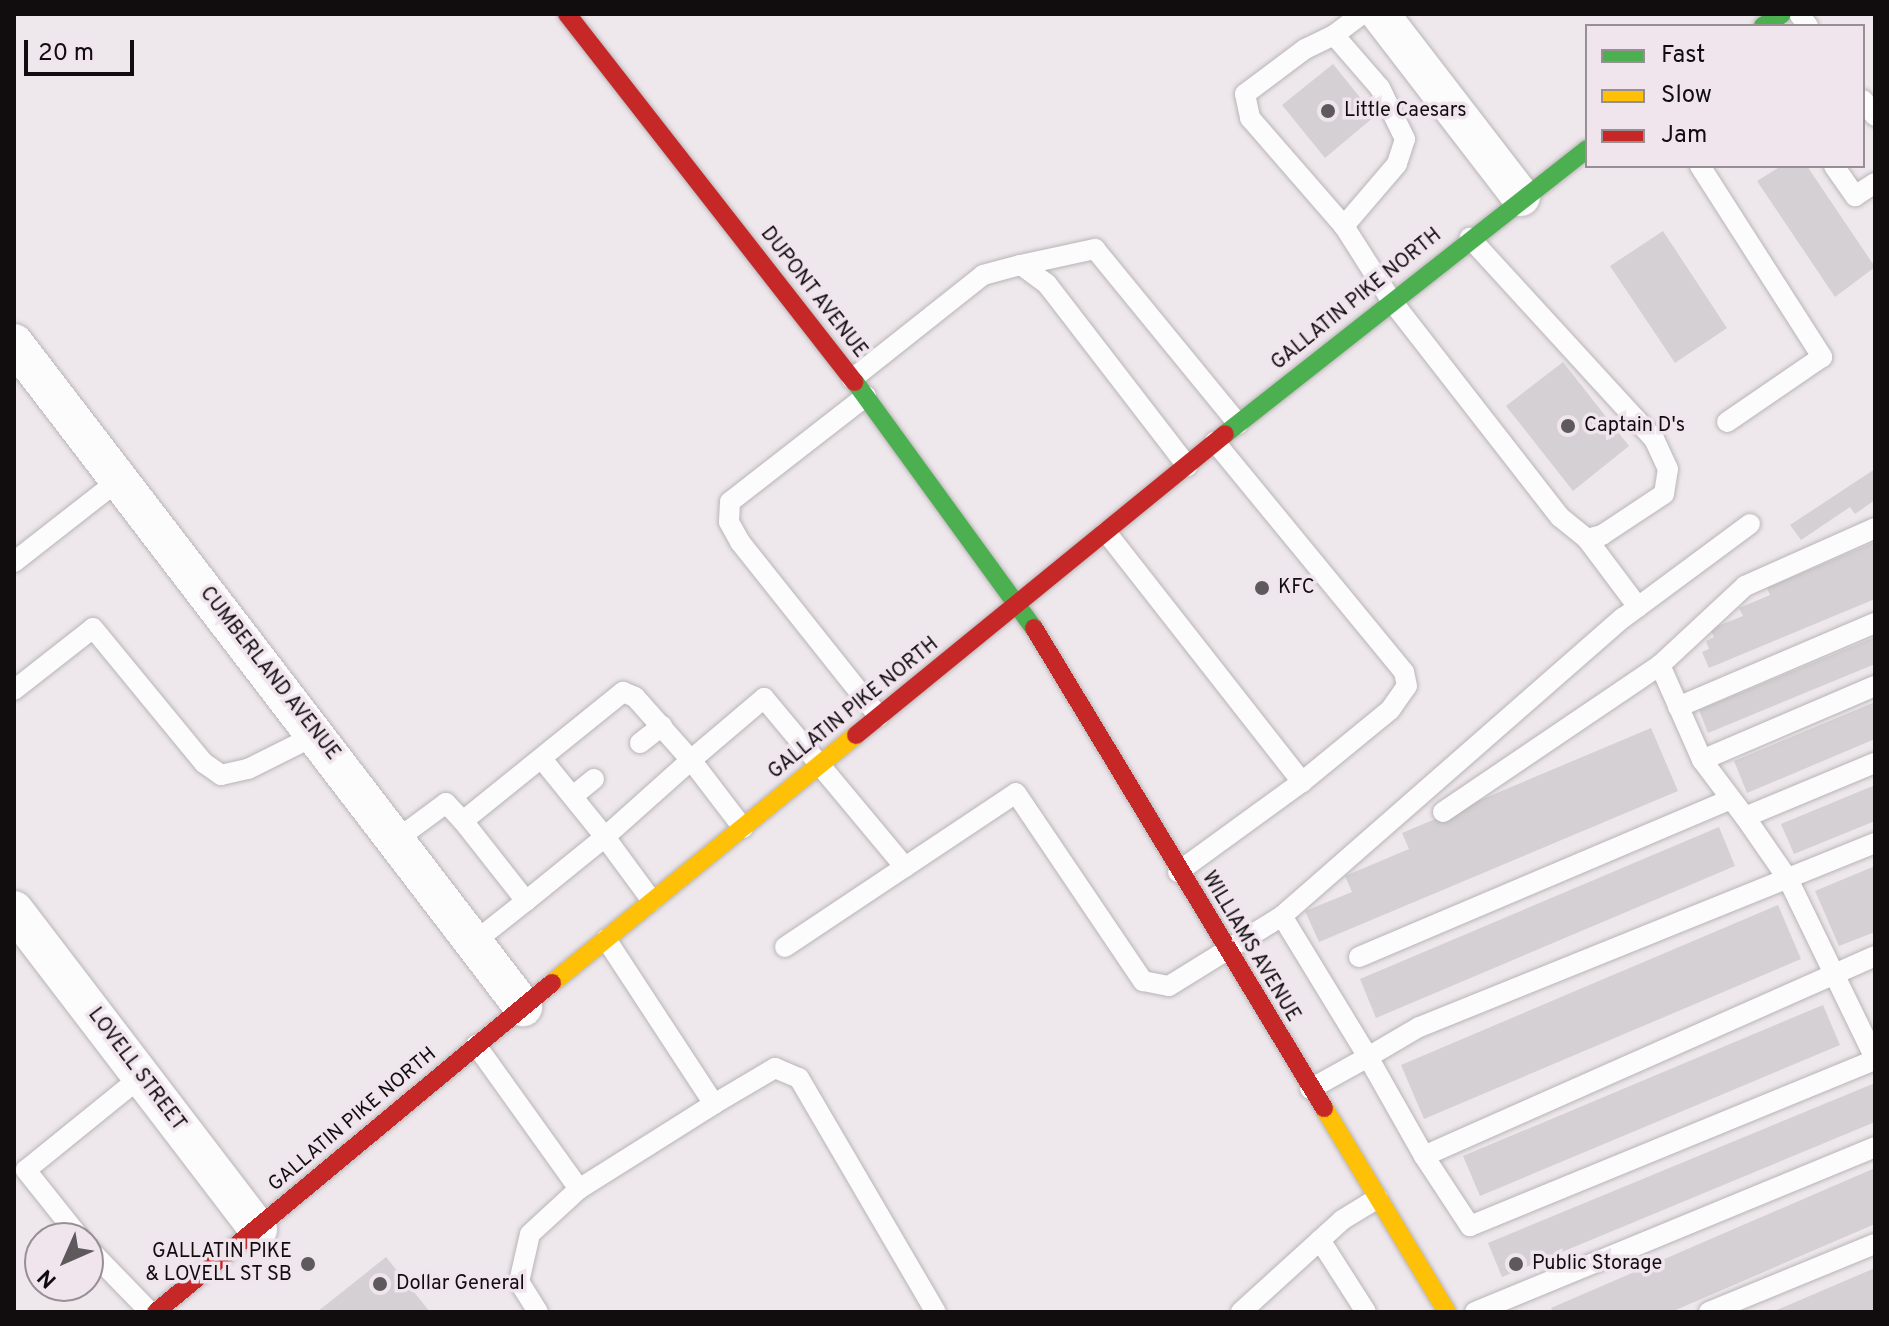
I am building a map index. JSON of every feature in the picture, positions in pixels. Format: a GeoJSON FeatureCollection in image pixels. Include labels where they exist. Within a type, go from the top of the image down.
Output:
{"type":"FeatureCollection","features":[{"type":"Feature","properties":{"kind":"main road","name":"DUPONT AVENUE"},"geometry":{"type":"LineString","coordinates":[[567,14],[866,396],[1018,602]]}},
{"type":"Feature","properties":{"kind":"main road","name":"GALLATIN PIKE NORTH"},"geometry":{"type":"LineString","coordinates":[[156,1312],[476,1045],[1018,602],[1391,300],[1585,150]]}},
{"type":"Feature","properties":{"kind":"main road","name":"WILLIAMS AVENUE"},"geometry":{"type":"LineString","coordinates":[[1018,602],[1178,872],[1447,1312]]}},
{"type":"Feature","properties":{"kind":"street"},"geometry":{"type":"LineString","coordinates":[[1380,14],[1521,197]]}},
{"type":"Feature","properties":{"kind":"street","name":"CUMBERLAND AVENUE"},"geometry":{"type":"LineString","coordinates":[[14,343],[523,1007]]}},
{"type":"Feature","properties":{"kind":"street","name":"LOVELL STREET"},"geometry":{"type":"LineString","coordinates":[[14,910],[258,1229]]}},
{"type":"Feature","properties":{"kind":"lane"},"geometry":{"type":"LineString","coordinates":[[1362,14],[1334,35],[1305,49],[1245,94],[1250,118],[1344,226],[1391,300],[1560,517],[1587,539],[1638,607]]}},
{"type":"Feature","properties":{"kind":"lane"},"geometry":{"type":"LineString","coordinates":[[1334,35],[1380,88],[1405,139],[1397,164],[1344,226]]}},
{"type":"Feature","properties":{"kind":"lane"},"geometry":{"type":"LineString","coordinates":[[1701,168],[1822,357],[1727,422]]}},
{"type":"Feature","properties":{"kind":"lane"},"geometry":{"type":"LineString","coordinates":[[1835,168],[1855,196],[1875,183]]}},
{"type":"Feature","properties":{"kind":"lane"},"geometry":{"type":"LineString","coordinates":[[1470,238],[1654,439],[1668,469],[1664,494],[1602,535],[1587,539]]}},
{"type":"Feature","properties":{"kind":"lane"},"geometry":{"type":"LineString","coordinates":[[852,379],[983,275],[1095,249],[1238,424]]}},
{"type":"Feature","properties":{"kind":"lane"},"geometry":{"type":"LineString","coordinates":[[1021,265],[1047,284],[1187,466]]}},
{"type":"Feature","properties":{"kind":"lane"},"geometry":{"type":"LineString","coordinates":[[866,396],[730,502],[729,522],[740,542],[879,717]]}},
{"type":"Feature","properties":{"kind":"lane"},"geometry":{"type":"LineString","coordinates":[[1178,872],[1302,782],[1390,710],[1407,686],[1404,672],[1215,442]]}},
{"type":"Feature","properties":{"kind":"lane"},"geometry":{"type":"LineString","coordinates":[[14,562],[119,480]]}},
{"type":"Feature","properties":{"kind":"lane"},"geometry":{"type":"LineString","coordinates":[[785,947],[1016,793],[1143,981],[1169,986],[1282,916],[1638,607],[1750,524]]}},
{"type":"Feature","properties":{"kind":"lane"},"geometry":{"type":"LineString","coordinates":[[1443,812],[1660,665],[1745,586],[1875,528]]}},
{"type":"Feature","properties":{"kind":"lane"},"geometry":{"type":"LineString","coordinates":[[1106,532],[1302,782]]}},
{"type":"Feature","properties":{"kind":"lane"},"geometry":{"type":"LineString","coordinates":[[1678,707],[1875,623]]}},
{"type":"Feature","properties":{"kind":"lane"},"geometry":{"type":"LineString","coordinates":[[14,690],[93,628],[204,763],[221,775],[248,769],[316,735]]}},
{"type":"Feature","properties":{"kind":"lane"},"geometry":{"type":"LineString","coordinates":[[1282,916],[1424,1156],[1470,1226],[1875,1059],[1788,879],[1702,760],[1660,665]]}},
{"type":"Feature","properties":{"kind":"lane"},"geometry":{"type":"LineString","coordinates":[[1702,760],[1875,686]]}},
{"type":"Feature","properties":{"kind":"lane"},"geometry":{"type":"LineString","coordinates":[[463,821],[623,692],[635,697],[662,726],[743,828]]}},
{"type":"Feature","properties":{"kind":"lane"},"geometry":{"type":"LineString","coordinates":[[473,943],[605,837],[764,698],[905,867]]}},
{"type":"Feature","properties":{"kind":"lane"},"geometry":{"type":"LineString","coordinates":[[640,743],[662,726]]}},
{"type":"Feature","properties":{"kind":"lane"},"geometry":{"type":"LineString","coordinates":[[542,759],[652,901]]}},
{"type":"Feature","properties":{"kind":"lane"},"geometry":{"type":"LineString","coordinates":[[1745,817],[1875,763]]}},
{"type":"Feature","properties":{"kind":"lane"},"geometry":{"type":"LineString","coordinates":[[573,796],[594,779]]}},
{"type":"Feature","properties":{"kind":"lane"},"geometry":{"type":"LineString","coordinates":[[1359,957],[1731,799]]}},
{"type":"Feature","properties":{"kind":"lane"},"geometry":{"type":"LineString","coordinates":[[396,840],[446,803],[526,901]]}},
{"type":"Feature","properties":{"kind":"lane"},"geometry":{"type":"LineString","coordinates":[[1310,1089],[1419,1027],[1875,843]]}},
{"type":"Feature","properties":{"kind":"lane"},"geometry":{"type":"LineString","coordinates":[[606,939],[714,1104]]}},
{"type":"Feature","properties":{"kind":"lane"},"geometry":{"type":"LineString","coordinates":[[1424,1156],[1875,956]]}},
{"type":"Feature","properties":{"kind":"lane"},"geometry":{"type":"LineString","coordinates":[[476,1045],[579,1189]]}},
{"type":"Feature","properties":{"kind":"lane"},"geometry":{"type":"LineString","coordinates":[[538,1312],[519,1282],[530,1234],[579,1189],[775,1068],[799,1078],[936,1312]]}},
{"type":"Feature","properties":{"kind":"lane"},"geometry":{"type":"LineString","coordinates":[[67,1222],[26,1170],[142,1076]]}},
{"type":"Feature","properties":{"kind":"lane"},"geometry":{"type":"LineString","coordinates":[[1475,1312],[1875,1147]]}},
{"type":"Feature","properties":{"kind":"lane"},"geometry":{"type":"LineString","coordinates":[[1241,1312],[1342,1220],[1378,1198]]}},
{"type":"Feature","properties":{"kind":"lane"},"geometry":{"type":"LineString","coordinates":[[1320,1240],[1366,1312]]}},
{"type":"Feature","properties":{"kind":"lane"},"geometry":{"type":"LineString","coordinates":[[1709,1312],[1875,1244]]}},
{"type":"Feature","properties":{"kind":"lane"},"geometry":{"type":"LineString","coordinates":[[104,1265],[150,1312]]}},
{"type":"Feature","properties":{"kind":"building","name":"Little Caesars"},"geometry":{"type":"Polygon","coordinates":[[[1333,64],[1375,116],[1325,158],[1282,105],[1333,64]]]}},
{"type":"Feature","properties":{"kind":"building"},"geometry":{"type":"Polygon","coordinates":[[[1778,168],[1808,168],[1875,267],[1835,297],[1757,181],[1778,168]]]}},
{"type":"Feature","properties":{"kind":"building"},"geometry":{"type":"Polygon","coordinates":[[[1663,231],[1727,328],[1675,363],[1610,266],[1663,231]]]}},
{"type":"Feature","properties":{"kind":"building","name":"Captain D's"},"geometry":{"type":"Polygon","coordinates":[[[1563,362],[1629,446],[1573,491],[1506,406],[1563,362]]]}},
{"type":"Feature","properties":{"kind":"building"},"geometry":{"type":"Polygon","coordinates":[[[1875,469],[1875,500],[1855,514],[1850,507],[1801,540],[1790,525],[1875,469]]]}},
{"type":"Feature","properties":{"kind":"building"},"geometry":{"type":"Polygon","coordinates":[[[1875,542],[1875,599],[1709,668],[1702,652],[1709,649],[1706,641],[1714,637],[1710,629],[1743,616],[1739,608],[1770,595],[1767,588],[1875,542]]]}},
{"type":"Feature","properties":{"kind":"building"},"geometry":{"type":"Polygon","coordinates":[[[1875,637],[1875,664],[1708,733],[1699,710],[1875,637]]]}},
{"type":"Feature","properties":{"kind":"building"},"geometry":{"type":"Polygon","coordinates":[[[1875,702],[1875,739],[1747,793],[1734,761],[1875,702]]]}},
{"type":"Feature","properties":{"kind":"building"},"geometry":{"type":"Polygon","coordinates":[[[1651,728],[1678,791],[1319,942],[1305,911],[1352,892],[1345,876],[1409,849],[1402,833],[1651,728]]]}},
{"type":"Feature","properties":{"kind":"building"},"geometry":{"type":"Polygon","coordinates":[[[1875,785],[1875,821],[1794,854],[1781,824],[1875,785]]]}},
{"type":"Feature","properties":{"kind":"building"},"geometry":{"type":"Polygon","coordinates":[[[1719,827],[1735,866],[1376,1018],[1360,979],[1719,827]]]}},
{"type":"Feature","properties":{"kind":"building"},"geometry":{"type":"Polygon","coordinates":[[[1875,866],[1875,932],[1839,946],[1815,891],[1875,866]]]}},
{"type":"Feature","properties":{"kind":"building"},"geometry":{"type":"Polygon","coordinates":[[[1778,905],[1801,959],[1424,1119],[1401,1065],[1778,905]]]}},
{"type":"Feature","properties":{"kind":"building"},"geometry":{"type":"Polygon","coordinates":[[[1823,1005],[1840,1045],[1480,1196],[1463,1156],[1823,1005]]]}},
{"type":"Feature","properties":{"kind":"building"},"geometry":{"type":"Polygon","coordinates":[[[1875,1083],[1875,1122],[1502,1277],[1488,1243],[1875,1083]]]}},
{"type":"Feature","properties":{"kind":"building"},"geometry":{"type":"Polygon","coordinates":[[[1875,1168],[1875,1224],[1671,1312],[1553,1312],[1551,1308],[1875,1168]]]}},
{"type":"Feature","properties":{"kind":"building","name":"Dollar General"},"geometry":{"type":"Polygon","coordinates":[[[386,1257],[430,1312],[317,1312],[386,1257]]]}},
{"type":"Feature","properties":{"kind":"building"},"geometry":{"type":"Polygon","coordinates":[[[1875,1268],[1875,1312],[1772,1312],[1875,1268]]]}},
{"type":"Feature","properties":{"kind":"traffic: fast"},"geometry":{"type":"LineString","coordinates":[[1766,24],[1782,14]]}},
{"type":"Feature","properties":{"kind":"traffic: fast"},"geometry":{"type":"LineString","coordinates":[[1225,434],[1585,151]]}},
{"type":"Feature","properties":{"kind":"traffic: fast"},"geometry":{"type":"LineString","coordinates":[[855,382],[1034,628]]}},
{"type":"Feature","properties":{"kind":"traffic: slow"},"geometry":{"type":"LineString","coordinates":[[552,983],[856,735]]}},
{"type":"Feature","properties":{"kind":"traffic: slow"},"geometry":{"type":"LineString","coordinates":[[1324,1108],[1447,1312]]}},
{"type":"Feature","properties":{"kind":"traffic: jam"},"geometry":{"type":"LineString","coordinates":[[567,14],[855,382]]}},
{"type":"Feature","properties":{"kind":"traffic: jam"},"geometry":{"type":"LineString","coordinates":[[856,735],[1225,434]]}},
{"type":"Feature","properties":{"kind":"traffic: jam"},"geometry":{"type":"LineString","coordinates":[[1034,628],[1324,1108]]}},
{"type":"Feature","properties":{"kind":"traffic: jam"},"geometry":{"type":"LineString","coordinates":[[156,1312],[552,983]]}},
{"type":"Feature","properties":{"kind":"place","name":"Little Caesars"},"geometry":{"type":"Point","coordinates":[1328,111]}},
{"type":"Feature","properties":{"kind":"place","name":"Captain D's"},"geometry":{"type":"Point","coordinates":[1568,426]}},
{"type":"Feature","properties":{"kind":"place","name":"KFC"},"geometry":{"type":"Point","coordinates":[1262,588]}},
{"type":"Feature","properties":{"kind":"place","name":"GALLATIN PIKE & LOVELL ST SB"},"geometry":{"type":"Point","coordinates":[308,1264]}},
{"type":"Feature","properties":{"kind":"place","name":"Public Storage"},"geometry":{"type":"Point","coordinates":[1516,1264]}},
{"type":"Feature","properties":{"kind":"place","name":"Dollar General"},"geometry":{"type":"Point","coordinates":[380,1284]}}]}
